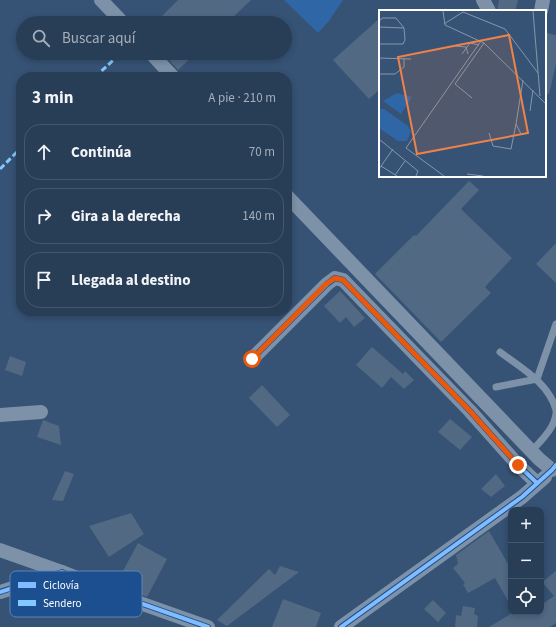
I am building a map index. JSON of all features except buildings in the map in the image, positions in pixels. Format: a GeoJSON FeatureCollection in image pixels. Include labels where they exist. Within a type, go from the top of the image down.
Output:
{"type":"FeatureCollection","features":[{"type":"Feature","properties":{"kind":"street"},"geometry":{"type":"LineString","coordinates":[[101,0],[116,16]]}},
{"type":"Feature","properties":{"kind":"street"},"geometry":{"type":"LineString","coordinates":[[483,0],[488,10]]}},
{"type":"Feature","properties":{"kind":"street"},"geometry":{"type":"LineString","coordinates":[[541,10],[543,0]]}},
{"type":"Feature","properties":{"kind":"street"},"geometry":{"type":"LineString","coordinates":[[157,60],[168,72]]}},
{"type":"Feature","properties":{"kind":"street"},"geometry":{"type":"LineString","coordinates":[[292,201],[532,451],[554,468],[515,502],[341,627]]}},
{"type":"Feature","properties":{"kind":"street"},"geometry":{"type":"LineString","coordinates":[[252,359],[326,284],[335,278],[343,280],[470,411],[518,465],[538,483]]}},
{"type":"Feature","properties":{"kind":"street"},"geometry":{"type":"LineString","coordinates":[[0,415],[41,412]]}},
{"type":"Feature","properties":{"kind":"street"},"geometry":{"type":"LineString","coordinates":[[0,550],[59,571]]}},
{"type":"Feature","properties":{"kind":"street"},"geometry":{"type":"LineString","coordinates":[[0,592],[10,589]]}},
{"type":"Feature","properties":{"kind":"street"},"geometry":{"type":"LineString","coordinates":[[142,604],[208,627]]}},
{"type":"Feature","properties":{"kind":"lane"},"geometry":{"type":"LineString","coordinates":[[537,379],[556,324]]}},
{"type":"Feature","properties":{"kind":"lane"},"geometry":{"type":"LineString","coordinates":[[500,352],[537,379],[550,396],[556,412],[556,419],[552,426],[532,451]]}},
{"type":"Feature","properties":{"kind":"lane"},"geometry":{"type":"LineString","coordinates":[[496,386],[537,379]]}},
{"type":"Feature","properties":{"kind":"shaded area"},"geometry":{"type":"Polygon","coordinates":[[[284,0],[343,0],[329,21],[318,33],[284,0]]]}},
{"type":"Feature","properties":{"kind":"marked path"},"geometry":{"type":"LineString","coordinates":[[100,72],[113,60]]}},
{"type":"Feature","properties":{"kind":"marked path"},"geometry":{"type":"LineString","coordinates":[[0,169],[16,153]]}},
{"type":"Feature","properties":{"kind":"cycle path"},"geometry":{"type":"LineString","coordinates":[[252,359],[327,284],[335,278],[343,280],[470,411],[518,465],[537,483]]}},
{"type":"Feature","properties":{"kind":"cycle path"},"geometry":{"type":"LineString","coordinates":[[341,627],[522,497],[556,465]]}},
{"type":"Feature","properties":{"kind":"cycle path"},"geometry":{"type":"LineString","coordinates":[[0,592],[10,589]]}},
{"type":"Feature","properties":{"kind":"cycle path"},"geometry":{"type":"LineString","coordinates":[[142,604],[208,627]]}},
{"type":"Feature","properties":{"kind":"route"},"geometry":{"type":"LineString","coordinates":[[252,359],[326,284],[335,278],[343,280],[470,411],[518,465]]}}]}
